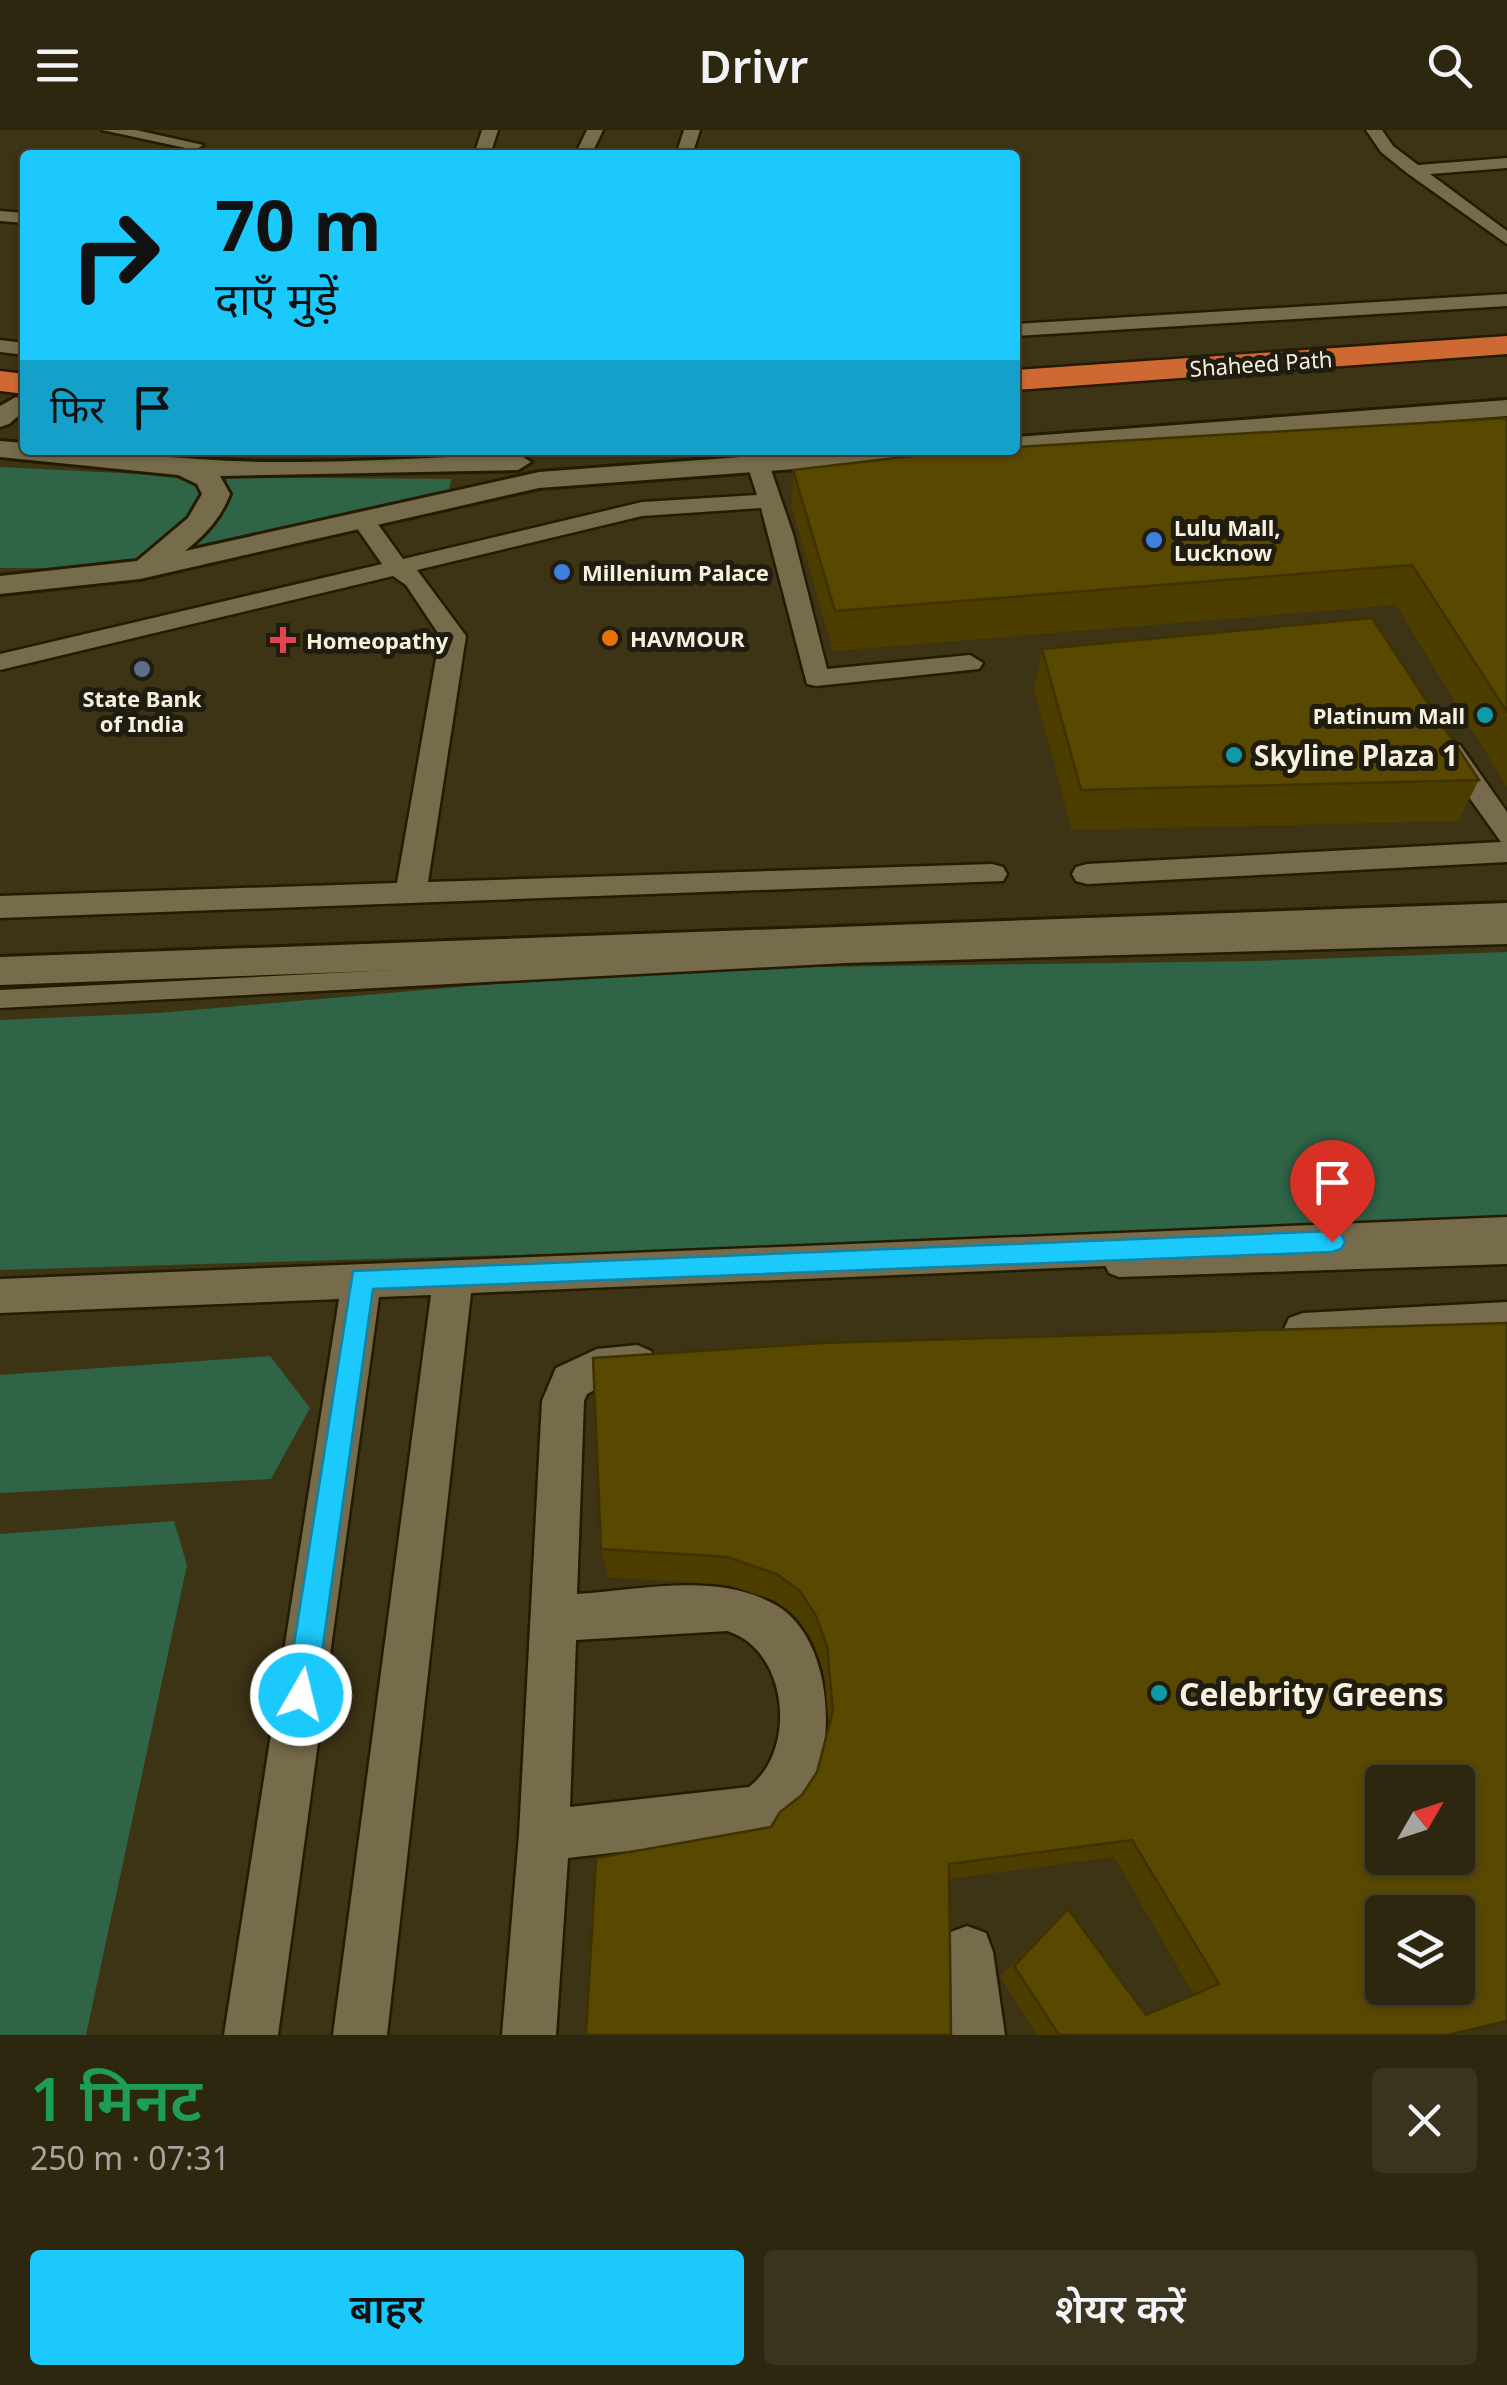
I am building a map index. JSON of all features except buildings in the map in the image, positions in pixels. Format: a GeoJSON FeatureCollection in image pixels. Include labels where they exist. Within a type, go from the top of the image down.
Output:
{"type":"FeatureCollection","features":[{"type":"Feature","properties":{"kind":"highway","name":"Shaheed Path"},"geometry":{"type":"LineString","coordinates":[[1020,363],[1507,329]]}},
{"type":"Feature","properties":{"kind":"highway","name":"Shaheed Path"},"geometry":{"type":"LineString","coordinates":[[1020,380],[1507,345]]}},
{"type":"Feature","properties":{"kind":"street"},"geometry":{"type":"LineString","coordinates":[[110,130],[195,146]]}},
{"type":"Feature","properties":{"kind":"street"},"geometry":{"type":"LineString","coordinates":[[1374,130],[1386,150],[1507,239]]}},
{"type":"Feature","properties":{"kind":"street"},"geometry":{"type":"LineString","coordinates":[[1413,170],[1507,163]]}},
{"type":"Feature","properties":{"kind":"street"},"geometry":{"type":"LineString","coordinates":[[1020,330],[1507,300]]}},
{"type":"Feature","properties":{"kind":"street"},"geometry":{"type":"LineString","coordinates":[[1020,421],[1507,385]]}},
{"type":"Feature","properties":{"kind":"street"},"geometry":{"type":"LineString","coordinates":[[1020,444],[1507,408]]}},
{"type":"Feature","properties":{"kind":"street"},"geometry":{"type":"LineString","coordinates":[[63,455],[184,468],[462,466],[599,455]]}},
{"type":"Feature","properties":{"kind":"street"},"geometry":{"type":"LineString","coordinates":[[0,585],[140,570],[539,480],[876,455]]}},
{"type":"Feature","properties":{"kind":"street"},"geometry":{"type":"LineString","coordinates":[[758,464],[816,678],[970,663]]}},
{"type":"Feature","properties":{"kind":"street"},"geometry":{"type":"LineString","coordinates":[[140,570],[186,536],[212,508],[216,494],[208,478],[184,468]]}},
{"type":"Feature","properties":{"kind":"street"},"geometry":{"type":"LineString","coordinates":[[0,662],[642,509],[770,501]]}},
{"type":"Feature","properties":{"kind":"street"},"geometry":{"type":"LineString","coordinates":[[364,521],[396,566],[415,580],[453,636],[411,892]]}},
{"type":"Feature","properties":{"kind":"street"},"geometry":{"type":"LineString","coordinates":[[1430,722],[1507,834]]}},
{"type":"Feature","properties":{"kind":"street"},"geometry":{"type":"LineString","coordinates":[[1086,874],[1507,852]]}},
{"type":"Feature","properties":{"kind":"street"},"geometry":{"type":"LineString","coordinates":[[0,906],[992,874]]}},
{"type":"Feature","properties":{"kind":"street"},"geometry":{"type":"LineString","coordinates":[[0,971],[1507,916]]}},
{"type":"Feature","properties":{"kind":"street"},"geometry":{"type":"LineString","coordinates":[[0,998],[846,955],[1507,936]]}},
{"type":"Feature","properties":{"kind":"street"},"geometry":{"type":"LineString","coordinates":[[0,1296],[1507,1233]]}},
{"type":"Feature","properties":{"kind":"street"},"geometry":{"type":"LineString","coordinates":[[0,1310],[469,1286],[1507,1252]]}},
{"type":"Feature","properties":{"kind":"street"},"geometry":{"type":"LineString","coordinates":[[360,2035],[454,1277]]}},
{"type":"Feature","properties":{"kind":"street"},"geometry":{"type":"LineString","coordinates":[[252,2035],[362,1279]]}},
{"type":"Feature","properties":{"kind":"street"},"geometry":{"type":"LineString","coordinates":[[1268,1333],[1507,1320]]}},
{"type":"Feature","properties":{"kind":"street"},"geometry":{"type":"LineString","coordinates":[[529,2035],[544,1834],[564,1401],[570,1382],[598,1368],[669,1362]]}},
{"type":"Feature","properties":{"kind":"street"},"geometry":{"type":"LineString","coordinates":[[544,1834],[758,1811],[784,1790],[801,1751],[800,1688],[783,1642],[754,1616],[727,1608],[553,1618]]}},
{"type":"Feature","properties":{"kind":"street"},"geometry":{"type":"LineString","coordinates":[[967,1952],[978,2035]]}},
{"type":"Feature","properties":{"kind":"green space"},"geometry":{"type":"Polygon","coordinates":[[[0,467],[200,477],[451,479],[448,496],[114,569],[0,568],[0,467]]]}},
{"type":"Feature","properties":{"kind":"green space"},"geometry":{"type":"Polygon","coordinates":[[[1507,952],[1507,1233],[959,1242],[0,1270],[0,1020],[158,1013],[667,969],[1257,961],[1507,952]]]}},
{"type":"Feature","properties":{"kind":"green space"},"geometry":{"type":"Polygon","coordinates":[[[270,1356],[310,1408],[271,1479],[0,1493],[0,1375],[270,1356]]]}},
{"type":"Feature","properties":{"kind":"green space"},"geometry":{"type":"Polygon","coordinates":[[[174,1521],[187,1565],[86,2035],[0,2035],[0,1534],[174,1521]]]}},
{"type":"Feature","properties":{"kind":"place","name":"Lulu Mall, Lucknow"},"geometry":{"type":"Point","coordinates":[1154,540]}},
{"type":"Feature","properties":{"kind":"place","name":"Millenium Palace"},"geometry":{"type":"Point","coordinates":[562,572]}},
{"type":"Feature","properties":{"kind":"place","name":"HAVMOUR"},"geometry":{"type":"Point","coordinates":[610,638]}},
{"type":"Feature","properties":{"kind":"place","name":"Homeopathy"},"geometry":{"type":"Point","coordinates":[283,640]}},
{"type":"Feature","properties":{"kind":"place","name":"State Bank of India"},"geometry":{"type":"Point","coordinates":[142,669]}},
{"type":"Feature","properties":{"kind":"place","name":"Platinum Mall"},"geometry":{"type":"Point","coordinates":[1485,715]}},
{"type":"Feature","properties":{"kind":"place","name":"Skyline Plaza 1"},"geometry":{"type":"Point","coordinates":[1234,755]}},
{"type":"Feature","properties":{"kind":"place","name":"Celebrity Greens"},"geometry":{"type":"Point","coordinates":[1159,1693]}},
{"type":"Feature","properties":{"kind":"route"},"geometry":{"type":"LineString","coordinates":[[301,1695],[362,1279],[1332,1242]]}}]}
